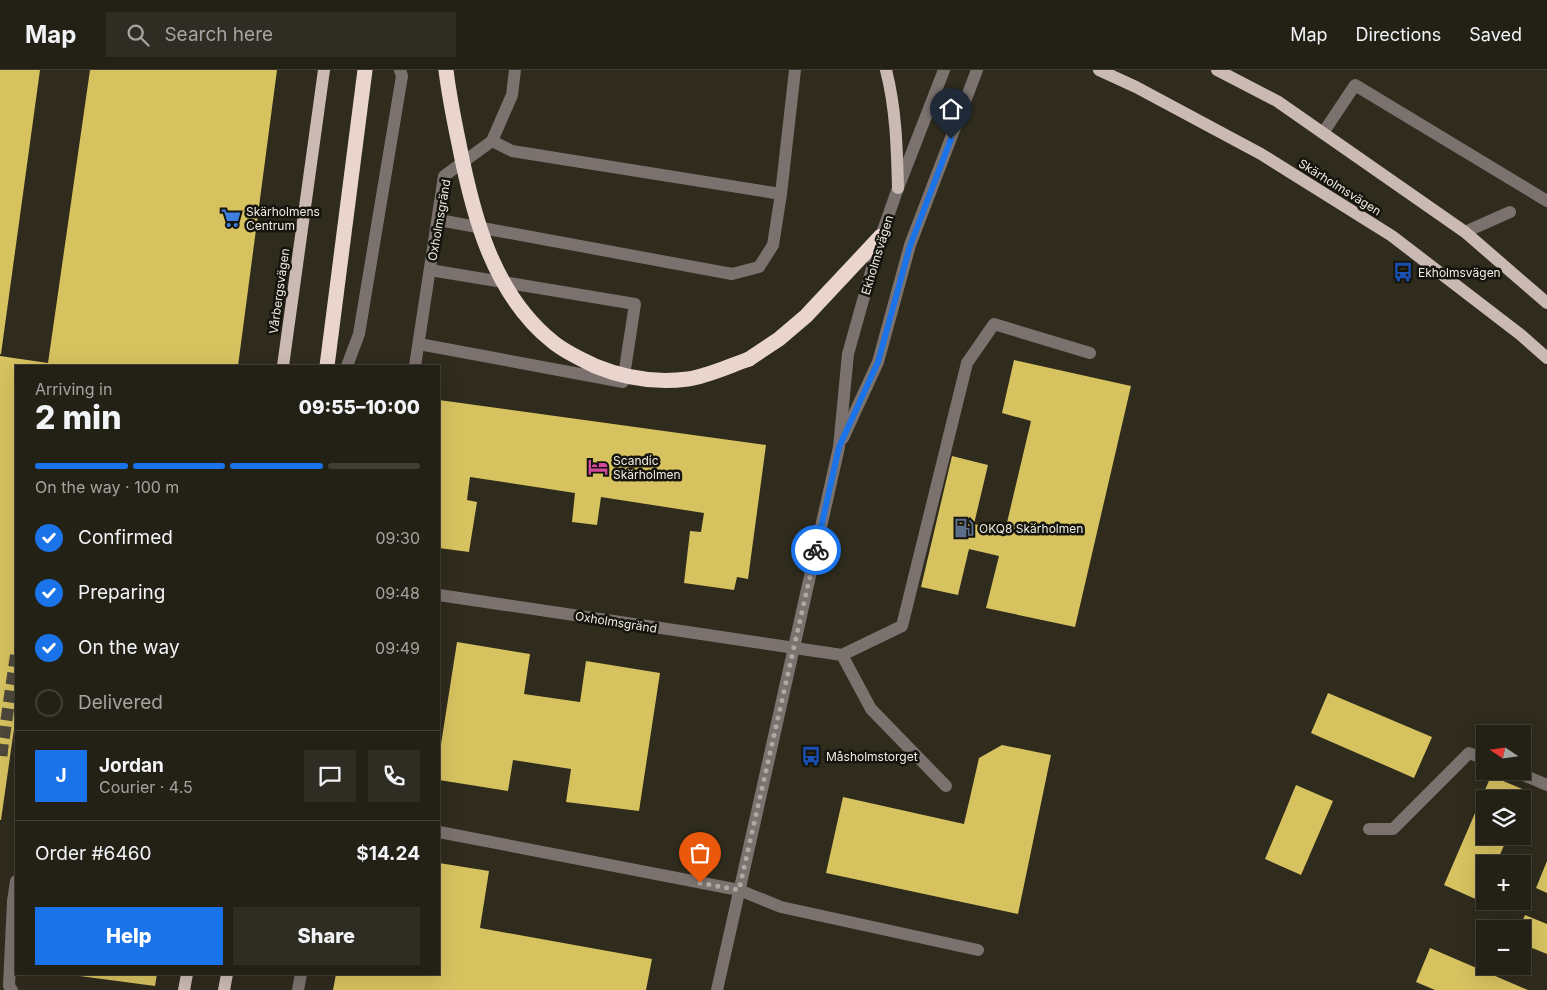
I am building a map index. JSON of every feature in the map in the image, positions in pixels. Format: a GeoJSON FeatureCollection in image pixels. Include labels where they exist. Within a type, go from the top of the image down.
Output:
{"type":"FeatureCollection","features":[{"type":"Feature","properties":{"kind":"highway"},"geometry":{"type":"LineString","coordinates":[[327,365],[365,70]]}},
{"type":"Feature","properties":{"kind":"highway"},"geometry":{"type":"LineString","coordinates":[[446,70],[462,162],[475,213],[497,272],[511,296],[530,320],[553,342],[580,359],[605,370],[632,377],[662,381],[690,379],[749,359],[779,340],[806,316],[880,236]]}},
{"type":"Feature","properties":{"kind":"main road","name":"Vårbergsvägen"},"geometry":{"type":"LineString","coordinates":[[283,365],[324,70]]}},
{"type":"Feature","properties":{"kind":"main road"},"geometry":{"type":"LineString","coordinates":[[886,70],[892,94],[897,137],[898,188]]}},
{"type":"Feature","properties":{"kind":"main road","name":"Skärholmsvägen"},"geometry":{"type":"LineString","coordinates":[[1099,70],[1136,87],[1261,154],[1392,236],[1521,335],[1547,358]]}},
{"type":"Feature","properties":{"kind":"main road"},"geometry":{"type":"LineString","coordinates":[[1217,70],[1277,101],[1465,232],[1547,303]]}},
{"type":"Feature","properties":{"kind":"main road"},"geometry":{"type":"LineString","coordinates":[[184,990],[187,975]]}},
{"type":"Feature","properties":{"kind":"main road"},"geometry":{"type":"LineString","coordinates":[[224,990],[227,975]]}},
{"type":"Feature","properties":{"kind":"street"},"geometry":{"type":"LineString","coordinates":[[347,365],[359,334],[402,76],[400,70]]}},
{"type":"Feature","properties":{"kind":"street"},"geometry":{"type":"LineString","coordinates":[[514,70],[512,95],[492,141],[512,151],[781,194]]}},
{"type":"Feature","properties":{"kind":"street"},"geometry":{"type":"LineString","coordinates":[[439,220],[732,274],[759,267],[773,245],[781,194],[795,70]]}},
{"type":"Feature","properties":{"kind":"street","name":"Ekholmsvägen"},"geometry":{"type":"LineString","coordinates":[[717,990],[839,447],[848,354],[880,236],[944,70]]}},
{"type":"Feature","properties":{"kind":"street","name":"Ekholmsvägen"},"geometry":{"type":"LineString","coordinates":[[839,447],[878,362],[910,246],[977,70]]}},
{"type":"Feature","properties":{"kind":"street"},"geometry":{"type":"LineString","coordinates":[[1323,133],[1355,85],[1547,202]]}},
{"type":"Feature","properties":{"kind":"street","name":"Oxholmsgränd"},"geometry":{"type":"LineString","coordinates":[[415,365],[439,220],[444,176],[492,141]]}},
{"type":"Feature","properties":{"kind":"street"},"geometry":{"type":"LineString","coordinates":[[1465,232],[1510,212]]}},
{"type":"Feature","properties":{"kind":"street"},"geometry":{"type":"LineString","coordinates":[[419,344],[623,382],[635,304],[430,270]]}},
{"type":"Feature","properties":{"kind":"street"},"geometry":{"type":"LineString","coordinates":[[946,786],[871,709],[842,655],[902,626],[967,363],[994,324],[1090,354]]}},
{"type":"Feature","properties":{"kind":"street","name":"Oxholmsgränd"},"geometry":{"type":"LineString","coordinates":[[440,596],[842,655]]}},
{"type":"Feature","properties":{"kind":"street"},"geometry":{"type":"LineString","coordinates":[[1369,829],[1393,829],[1469,753],[1476,756]]}},
{"type":"Feature","properties":{"kind":"street"},"geometry":{"type":"LineString","coordinates":[[1531,778],[1547,785]]}},
{"type":"Feature","properties":{"kind":"street"},"geometry":{"type":"LineString","coordinates":[[440,832],[739,890],[782,907],[978,950]]}},
{"type":"Feature","properties":{"kind":"street"},"geometry":{"type":"LineString","coordinates":[[12,990],[9,986],[15,888]]}},
{"type":"Feature","properties":{"kind":"street"},"geometry":{"type":"LineString","coordinates":[[0,900],[13,901]]}},
{"type":"Feature","properties":{"kind":"street"},"geometry":{"type":"LineString","coordinates":[[298,990],[301,975]]}},
{"type":"Feature","properties":{"kind":"building"},"geometry":{"type":"Polygon","coordinates":[[[0,70],[40,70],[1,354],[0,354],[0,70]]]}},
{"type":"Feature","properties":{"kind":"building"},"geometry":{"type":"Polygon","coordinates":[[[90,70],[277,70],[238,365],[15,365],[15,722],[0,820],[0,356],[48,363],[90,70]]]}},
{"type":"Feature","properties":{"kind":"building"},"geometry":{"type":"Polygon","coordinates":[[[1014,360],[1131,386],[1075,627],[986,608],[999,556],[969,549],[958,595],[921,587],[952,456],[988,465],[974,524],[1005,531],[1031,421],[1002,413],[1014,360]]]}},
{"type":"Feature","properties":{"kind":"building"},"geometry":{"type":"Polygon","coordinates":[[[440,400],[766,445],[748,579],[737,577],[734,590],[684,583],[690,531],[701,532],[704,513],[601,497],[597,525],[572,522],[575,493],[470,477],[467,500],[477,502],[469,552],[440,548],[440,400]]]}},
{"type":"Feature","properties":{"kind":"building"},"geometry":{"type":"Polygon","coordinates":[[[457,642],[530,654],[524,694],[580,702],[586,661],[660,673],[639,811],[566,802],[571,769],[513,760],[508,791],[440,780],[440,751],[457,642]]]}},
{"type":"Feature","properties":{"kind":"building"},"geometry":{"type":"Polygon","coordinates":[[[1328,693],[1432,737],[1414,778],[1311,733],[1328,693]]]}},
{"type":"Feature","properties":{"kind":"building"},"geometry":{"type":"Polygon","coordinates":[[[1002,745],[1051,755],[1018,914],[826,873],[843,797],[964,824],[979,758],[1002,745]]]}},
{"type":"Feature","properties":{"kind":"building"},"geometry":{"type":"Polygon","coordinates":[[[1489,780],[1501,780],[1525,790],[1485,790],[1489,780]]]}},
{"type":"Feature","properties":{"kind":"building"},"geometry":{"type":"Polygon","coordinates":[[[1296,785],[1333,801],[1301,875],[1265,859],[1296,785]]]}},
{"type":"Feature","properties":{"kind":"building"},"geometry":{"type":"Polygon","coordinates":[[[1476,811],[1476,845],[1504,845],[1500,855],[1476,855],[1476,899],[1444,885],[1476,811]]]}},
{"type":"Feature","properties":{"kind":"building"},"geometry":{"type":"Polygon","coordinates":[[[1547,861],[1547,893],[1536,888],[1547,861]]]}},
{"type":"Feature","properties":{"kind":"building"},"geometry":{"type":"Polygon","coordinates":[[[440,863],[489,871],[480,928],[652,959],[646,990],[333,990],[336,975],[440,975],[440,863]]]}},
{"type":"Feature","properties":{"kind":"building"},"geometry":{"type":"Polygon","coordinates":[[[1525,915],[1547,924],[1547,954],[1531,948],[1531,920],[1523,920],[1525,915]]]}},
{"type":"Feature","properties":{"kind":"building"},"geometry":{"type":"Polygon","coordinates":[[[1430,948],[1476,968],[1476,975],[1493,975],[1528,990],[1435,990],[1416,982],[1430,948]]]}},
{"type":"Feature","properties":{"kind":"building"},"geometry":{"type":"Polygon","coordinates":[[[72,975],[157,975],[155,986],[72,975]]]}},
{"type":"Feature","properties":{"kind":"tunnel"},"geometry":{"type":"LineString","coordinates":[[15,662],[2,750],[15,751]]}},
{"type":"Feature","properties":{"kind":"way so far"},"geometry":{"type":"LineString","coordinates":[[700,883],[739,890],[816,550]]}},
{"type":"Feature","properties":{"kind":"place","name":"Skärholmens Centrum"},"geometry":{"type":"Point","coordinates":[231,218]}},
{"type":"Feature","properties":{"kind":"place","name":"Ekholmsvägen"},"geometry":{"type":"Point","coordinates":[1403,272]}},
{"type":"Feature","properties":{"kind":"place","name":"Scandic Skärholmen"},"geometry":{"type":"Point","coordinates":[598,467]}},
{"type":"Feature","properties":{"kind":"place","name":"OKQ8 Skärholmen"},"geometry":{"type":"Point","coordinates":[964,528]}},
{"type":"Feature","properties":{"kind":"place","name":"Måsholmstorget"},"geometry":{"type":"Point","coordinates":[811,756]}},
{"type":"Feature","properties":{"kind":"route"},"geometry":{"type":"LineString","coordinates":[[816,550],[839,447],[878,362],[910,246],[951,139]]}}]}
